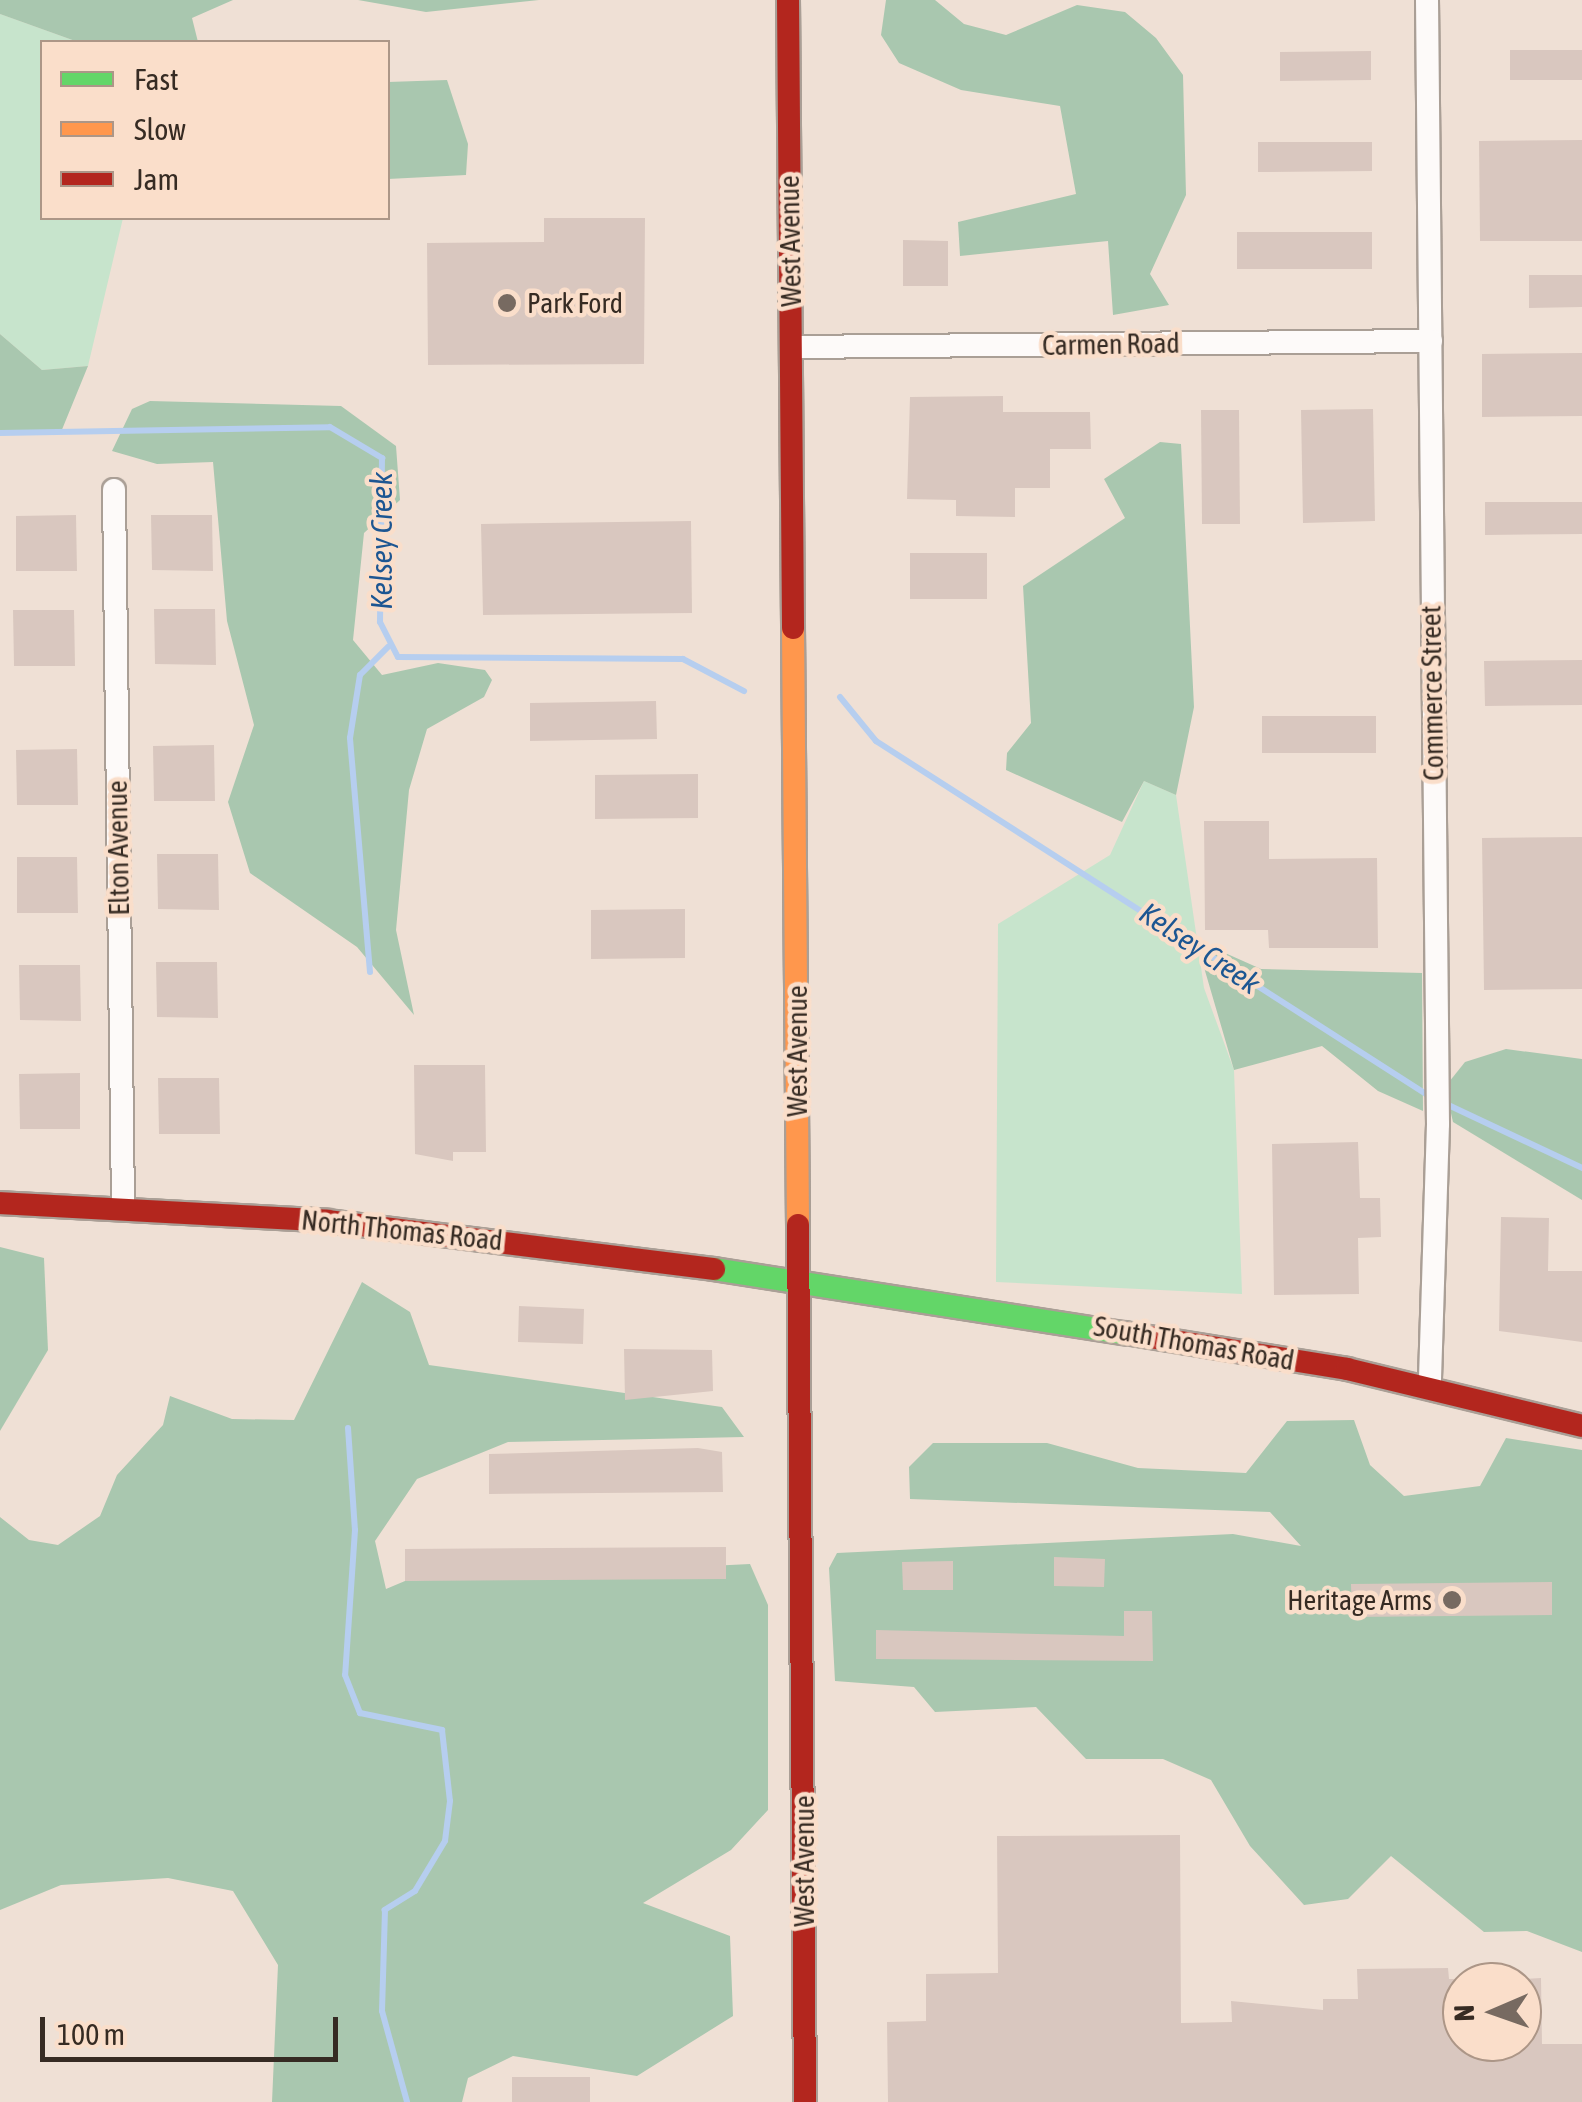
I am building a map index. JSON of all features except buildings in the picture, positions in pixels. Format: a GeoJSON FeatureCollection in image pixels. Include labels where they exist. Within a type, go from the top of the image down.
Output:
{"type":"FeatureCollection","features":[{"type":"Feature","properties":{"kind":"main road","name":"West Avenue"},"geometry":{"type":"LineString","coordinates":[[788,0],[802,1280],[804,2102]]}},
{"type":"Feature","properties":{"kind":"main road","name":"North Thomas Road"},"geometry":{"type":"LineString","coordinates":[[0,1204],[122,1206],[436,1231],[802,1280]]}},
{"type":"Feature","properties":{"kind":"main road","name":"South Thomas Road"},"geometry":{"type":"LineString","coordinates":[[802,1280],[1430,1385],[1582,1426]]}},
{"type":"Feature","properties":{"kind":"street","name":"Commerce Street"},"geometry":{"type":"LineString","coordinates":[[1427,0],[1438,1082],[1430,1385]]}},
{"type":"Feature","properties":{"kind":"street","name":"Carmen Road"},"geometry":{"type":"LineString","coordinates":[[792,347],[1431,341]]}},
{"type":"Feature","properties":{"kind":"street","name":"Elton Avenue"},"geometry":{"type":"LineString","coordinates":[[114,490],[122,1206]]}},
{"type":"Feature","properties":{"kind":"green space"},"geometry":{"type":"Polygon","coordinates":[[[0,0],[233,0],[192,18],[198,40],[72,40],[0,14],[0,0]]]}},
{"type":"Feature","properties":{"kind":"green space"},"geometry":{"type":"Polygon","coordinates":[[[358,0],[539,0],[426,12],[358,0]]]}},
{"type":"Feature","properties":{"kind":"green space"},"geometry":{"type":"Polygon","coordinates":[[[886,0],[935,0],[964,24],[1006,35],[1077,5],[1125,12],[1156,38],[1183,75],[1186,195],[1150,274],[1169,305],[1113,315],[1108,241],[960,256],[958,222],[1076,194],[1060,106],[961,90],[899,63],[881,35],[886,0]]]}},
{"type":"Feature","properties":{"kind":"green space"},"geometry":{"type":"Polygon","coordinates":[[[0,14],[72,40],[40,40],[40,220],[123,220],[88,366],[42,370],[0,334],[0,14]]]}},
{"type":"Feature","properties":{"kind":"green space"},"geometry":{"type":"Polygon","coordinates":[[[447,80],[468,144],[466,175],[390,179],[390,82],[447,80]]]}},
{"type":"Feature","properties":{"kind":"green space"},"geometry":{"type":"Polygon","coordinates":[[[0,334],[42,370],[88,366],[61,432],[0,433],[0,334]]]}},
{"type":"Feature","properties":{"kind":"green space"},"geometry":{"type":"Polygon","coordinates":[[[150,401],[341,406],[396,446],[400,500],[364,533],[353,640],[382,675],[438,663],[485,670],[492,680],[484,697],[427,729],[409,790],[396,930],[414,1015],[357,947],[250,873],[228,802],[254,725],[227,621],[213,462],[157,464],[112,451],[132,409],[150,401]]]}},
{"type":"Feature","properties":{"kind":"green space"},"geometry":{"type":"Polygon","coordinates":[[[1160,442],[1181,444],[1194,707],[1176,795],[1144,781],[1122,822],[1006,770],[1007,753],[1031,723],[1023,586],[1125,518],[1104,479],[1160,442]]]}},
{"type":"Feature","properties":{"kind":"green space"},"geometry":{"type":"Polygon","coordinates":[[[1144,781],[1176,795],[1204,988],[1234,1070],[1242,1294],[996,1282],[998,924],[1110,855],[1144,781]]]}},
{"type":"Feature","properties":{"kind":"green space"},"geometry":{"type":"Polygon","coordinates":[[[1196,940],[1261,969],[1422,973],[1423,1111],[1378,1091],[1322,1046],[1234,1070],[1196,940]]]}},
{"type":"Feature","properties":{"kind":"green space"},"geometry":{"type":"Polygon","coordinates":[[[1506,1049],[1582,1059],[1582,1200],[1453,1122],[1445,1087],[1465,1062],[1506,1049]]]}},
{"type":"Feature","properties":{"kind":"green space"},"geometry":{"type":"Polygon","coordinates":[[[0,1247],[44,1258],[48,1350],[0,1431],[0,1247]]]}},
{"type":"Feature","properties":{"kind":"green space"},"geometry":{"type":"Polygon","coordinates":[[[362,1282],[410,1312],[429,1365],[722,1407],[744,1437],[508,1442],[417,1479],[375,1541],[386,1589],[405,1581],[750,1564],[768,1605],[768,1810],[731,1850],[643,1903],[730,1936],[733,2016],[637,2076],[513,2056],[468,2078],[462,2102],[272,2102],[278,1965],[233,1891],[168,1878],[61,1885],[0,1910],[0,1517],[29,1540],[58,1545],[100,1516],[117,1475],[163,1425],[170,1396],[232,1419],[294,1420],[362,1282]]]}},
{"type":"Feature","properties":{"kind":"green space"},"geometry":{"type":"Polygon","coordinates":[[[1354,1420],[1370,1465],[1404,1496],[1480,1486],[1506,1438],[1582,1450],[1582,1952],[1527,1931],[1484,1932],[1391,1856],[1348,1899],[1304,1905],[1250,1846],[1211,1780],[1163,1759],[1086,1759],[1036,1707],[935,1712],[914,1687],[835,1681],[829,1568],[837,1553],[1233,1534],[1301,1546],[1270,1512],[910,1499],[909,1467],[933,1443],[1047,1443],[1138,1468],[1246,1473],[1287,1421],[1354,1420]]]}},
{"type":"Feature","properties":{"kind":"waterway","name":"Kelsey Creek"},"geometry":{"type":"LineString","coordinates":[[0,433],[330,427],[382,458],[380,622],[398,657],[683,659],[744,691]]}},
{"type":"Feature","properties":{"kind":"waterway"},"geometry":{"type":"LineString","coordinates":[[370,972],[350,738],[360,675],[388,647]]}},
{"type":"Feature","properties":{"kind":"waterway","name":"Kelsey Creek"},"geometry":{"type":"LineString","coordinates":[[840,697],[876,741],[1432,1098]]}},
{"type":"Feature","properties":{"kind":"waterway","name":"Kelsey Creek"},"geometry":{"type":"LineString","coordinates":[[1444,1103],[1582,1168]]}},
{"type":"Feature","properties":{"kind":"waterway"},"geometry":{"type":"LineString","coordinates":[[348,1428],[355,1530],[345,1675],[360,1713],[442,1730],[450,1801],[445,1841],[415,1891],[385,1910],[382,2011],[407,2102]]}},
{"type":"Feature","properties":{"kind":"traffic: fast"},"geometry":{"type":"LineString","coordinates":[[714,1269],[1125,1333]]}},
{"type":"Feature","properties":{"kind":"traffic: slow"},"geometry":{"type":"LineString","coordinates":[[793,628],[798,1225]]}},
{"type":"Feature","properties":{"kind":"traffic: jam"},"geometry":{"type":"LineString","coordinates":[[788,0],[793,628]]}},
{"type":"Feature","properties":{"kind":"traffic: jam"},"geometry":{"type":"LineString","coordinates":[[0,1203],[328,1221],[714,1269]]}},
{"type":"Feature","properties":{"kind":"traffic: jam"},"geometry":{"type":"LineString","coordinates":[[798,1225],[805,2102]]}},
{"type":"Feature","properties":{"kind":"traffic: jam"},"geometry":{"type":"LineString","coordinates":[[1125,1333],[1347,1369],[1582,1426]]}},
{"type":"Feature","properties":{"kind":"place","name":"Park Ford"},"geometry":{"type":"Point","coordinates":[507,303]}},
{"type":"Feature","properties":{"kind":"place","name":"Heritage Arms"},"geometry":{"type":"Point","coordinates":[1452,1600]}}]}
